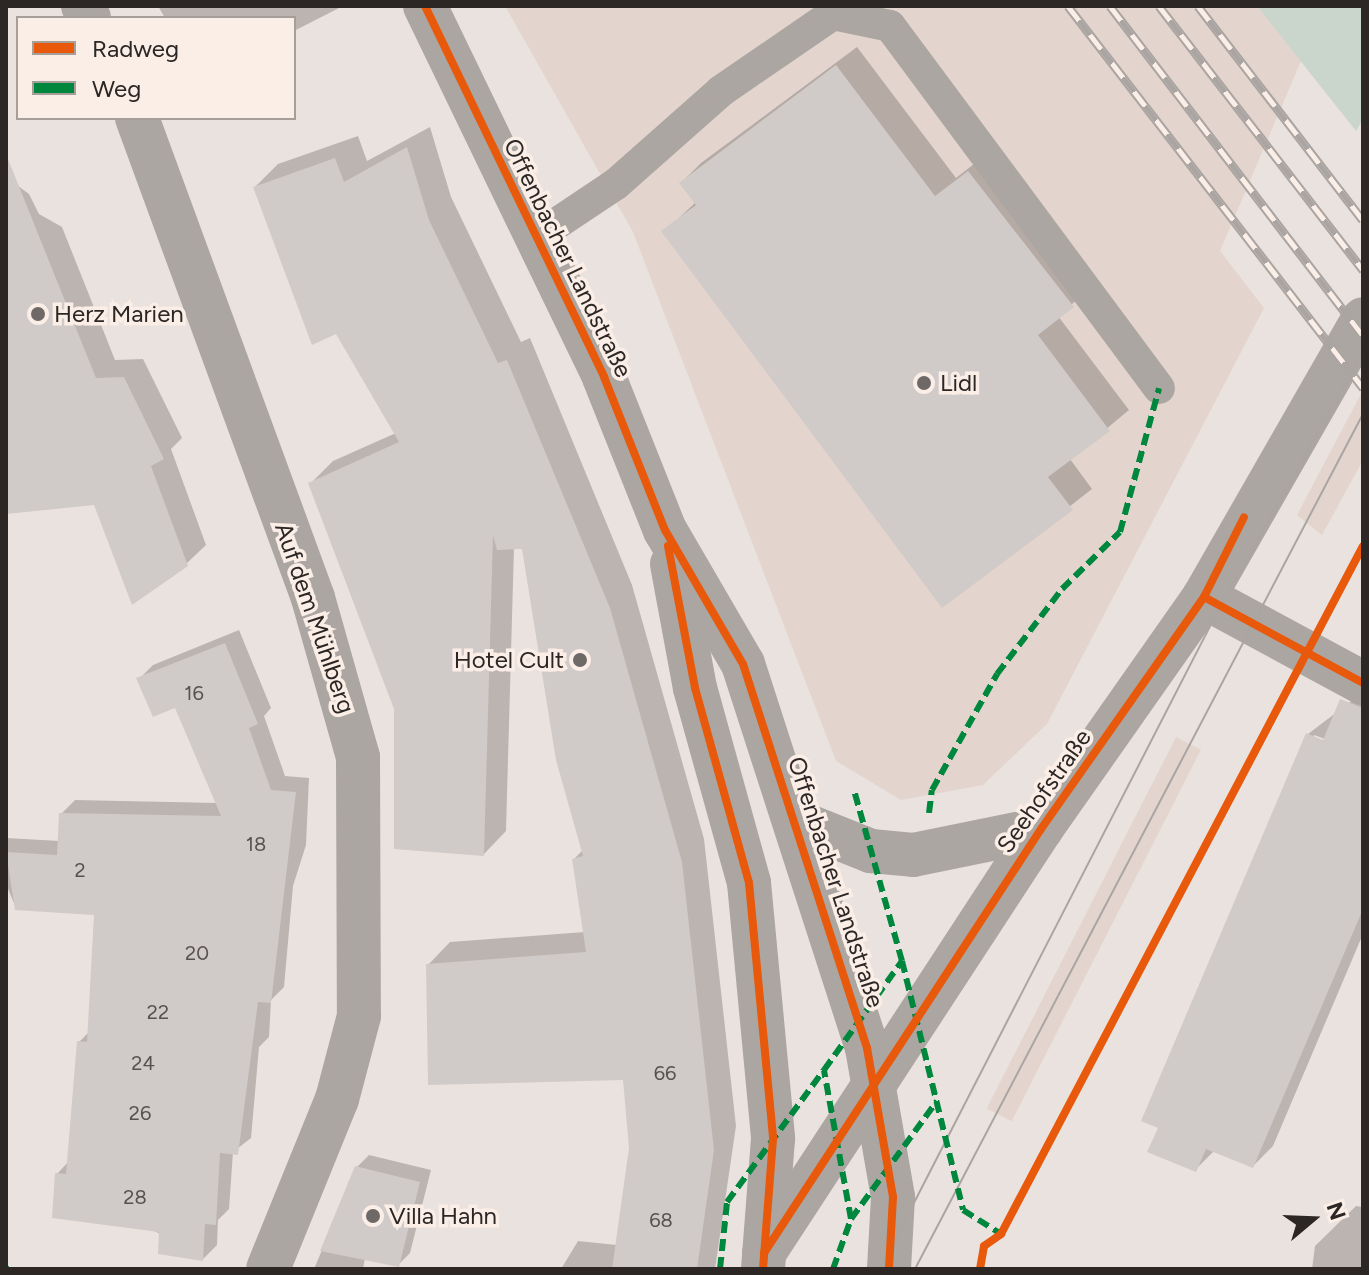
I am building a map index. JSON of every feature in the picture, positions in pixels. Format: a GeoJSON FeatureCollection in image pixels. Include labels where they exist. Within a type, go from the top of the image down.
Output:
{"type":"FeatureCollection","features":[{"type":"Feature","properties":{"kind":"main road","name":"Offenbacher Landstraße"},"geometry":{"type":"LineString","coordinates":[[425,6],[604,377],[665,530],[743,664],[798,822],[874,1086],[893,1197],[889,1269]]}},
{"type":"Feature","properties":{"kind":"main road","name":"Offenbacher Landstraße"},"geometry":{"type":"LineString","coordinates":[[665,530],[695,688],[749,883],[773,1139],[764,1261]]}},
{"type":"Feature","properties":{"kind":"street","name":"Auf dem Mühlberg"},"geometry":{"type":"LineString","coordinates":[[138,120],[313,598],[358,757],[364,834],[359,1016],[337,1099],[268,1269]]}},
{"type":"Feature","properties":{"kind":"street","name":"Seehofstraße"},"geometry":{"type":"LineString","coordinates":[[764,1261],[1041,829],[1204,597],[1363,319]]}},
{"type":"Feature","properties":{"kind":"street"},"geometry":{"type":"LineString","coordinates":[[1204,597],[1363,683]]}},
{"type":"Feature","properties":{"kind":"street"},"geometry":{"type":"LineString","coordinates":[[798,822],[871,851],[913,855],[1041,829]]}},
{"type":"Feature","properties":{"kind":"lane"},"geometry":{"type":"LineString","coordinates":[[535,238],[616,184],[721,91],[833,14],[890,26],[1159,388]]}},
{"type":"Feature","properties":{"kind":"shaded area"},"geometry":{"type":"Polygon","coordinates":[[[505,6],[1257,6],[1301,61],[1220,251],[1264,308],[1047,724],[983,785],[901,800],[836,761],[633,232],[505,6]]]}},
{"type":"Feature","properties":{"kind":"shaded area"},"geometry":{"type":"Polygon","coordinates":[[[1257,6],[1363,6],[1363,119],[1356,131],[1257,6]]]}},
{"type":"Feature","properties":{"kind":"shaded area"},"geometry":{"type":"Polygon","coordinates":[[[1363,390],[1363,460],[1322,535],[1297,515],[1363,390]]]}},
{"type":"Feature","properties":{"kind":"shaded area"},"geometry":{"type":"Polygon","coordinates":[[[1176,737],[1201,750],[1012,1121],[987,1109],[1176,737]]]}},
{"type":"Feature","properties":{"kind":"building","name":"Lidl"},"geometry":{"type":"Polygon","coordinates":[[[836,65],[935,196],[968,171],[1074,307],[1038,335],[1110,431],[1048,477],[1073,510],[942,608],[661,231],[696,205],[679,183],[836,65]]]}},
{"type":"Feature","properties":{"kind":"building"},"geometry":{"type":"Polygon","coordinates":[[[407,147],[429,220],[498,363],[507,360],[610,608],[682,862],[714,1150],[697,1269],[612,1269],[629,1148],[623,1080],[428,1085],[426,964],[586,952],[572,859],[583,856],[556,760],[522,549],[497,550],[493,535],[484,856],[394,849],[394,709],[308,483],[399,442],[336,334],[312,345],[253,187],[335,158],[344,182],[407,147]]]}},
{"type":"Feature","properties":{"kind":"building"},"geometry":{"type":"Polygon","coordinates":[[[8,159],[96,378],[124,377],[164,459],[151,466],[188,566],[132,605],[94,505],[6,514],[8,159]]]}},
{"type":"Feature","properties":{"kind":"building"},"geometry":{"type":"Polygon","coordinates":[[[225,643],[258,724],[249,728],[271,790],[296,792],[271,1003],[258,1002],[238,1155],[220,1153],[216,1225],[205,1224],[203,1261],[158,1254],[159,1232],[52,1218],[55,1173],[66,1174],[77,1041],[87,1042],[94,915],[15,910],[6,852],[57,855],[59,813],[221,816],[175,708],[153,717],[136,678],[225,643]]]}},
{"type":"Feature","properties":{"kind":"building"},"geometry":{"type":"Polygon","coordinates":[[[1340,699],[1363,708],[1363,909],[1253,1168],[1206,1149],[1196,1172],[1147,1152],[1158,1128],[1141,1121],[1306,733],[1323,740],[1340,699]]]}},
{"type":"Feature","properties":{"kind":"building","name":"Villa Hahn"},"geometry":{"type":"Polygon","coordinates":[[[355,1166],[420,1182],[399,1267],[320,1251],[355,1166]]]}},
{"type":"Feature","properties":{"kind":"tram line"},"geometry":{"type":"LineString","coordinates":[[880,1269],[1220,607],[1363,352]]}},
{"type":"Feature","properties":{"kind":"tram line"},"geometry":{"type":"LineString","coordinates":[[915,1269],[1363,414]]}},
{"type":"Feature","properties":{"kind":"railway"},"geometry":{"type":"LineString","coordinates":[[1068,6],[1363,388]]}},
{"type":"Feature","properties":{"kind":"railway"},"geometry":{"type":"LineString","coordinates":[[1110,6],[1363,336]]}},
{"type":"Feature","properties":{"kind":"railway"},"geometry":{"type":"LineString","coordinates":[[1159,6],[1363,270]]}},
{"type":"Feature","properties":{"kind":"railway"},"geometry":{"type":"LineString","coordinates":[[1198,6],[1363,220]]}},
{"type":"Feature","properties":{"kind":"marked path"},"geometry":{"type":"LineString","coordinates":[[929,813],[932,790],[997,674],[1062,589],[1120,532],[1159,388]]}},
{"type":"Feature","properties":{"kind":"marked path"},"geometry":{"type":"LineString","coordinates":[[833,1269],[851,1219],[824,1070],[902,961],[854,790]]}},
{"type":"Feature","properties":{"kind":"marked path"},"geometry":{"type":"LineString","coordinates":[[902,961],[963,1210],[1001,1234]]}},
{"type":"Feature","properties":{"kind":"marked path"},"geometry":{"type":"LineString","coordinates":[[720,1269],[727,1202],[824,1070]]}},
{"type":"Feature","properties":{"kind":"marked path"},"geometry":{"type":"LineString","coordinates":[[851,1219],[937,1101]]}},
{"type":"Feature","properties":{"kind":"cycle path"},"geometry":{"type":"LineString","coordinates":[[425,6],[604,377],[665,530],[743,664],[867,1048],[893,1197],[889,1269]]}},
{"type":"Feature","properties":{"kind":"cycle path"},"geometry":{"type":"LineString","coordinates":[[764,1253],[1041,829],[1204,597],[1244,517]]}},
{"type":"Feature","properties":{"kind":"cycle path"},"geometry":{"type":"LineString","coordinates":[[668,546],[695,688],[749,883],[773,1139],[763,1269]]}},
{"type":"Feature","properties":{"kind":"cycle path"},"geometry":{"type":"LineString","coordinates":[[980,1269],[984,1246],[1001,1234],[1363,546]]}},
{"type":"Feature","properties":{"kind":"cycle path"},"geometry":{"type":"LineString","coordinates":[[1204,597],[1363,683]]}},
{"type":"Feature","properties":{"kind":"place","name":"Herz Marien"},"geometry":{"type":"Point","coordinates":[38,314]}},
{"type":"Feature","properties":{"kind":"place","name":"Lidl"},"geometry":{"type":"Point","coordinates":[924,383]}},
{"type":"Feature","properties":{"kind":"place","name":"Hotel Cult"},"geometry":{"type":"Point","coordinates":[580,660]}},
{"type":"Feature","properties":{"kind":"place","name":"Villa Hahn"},"geometry":{"type":"Point","coordinates":[373,1216]}}]}
